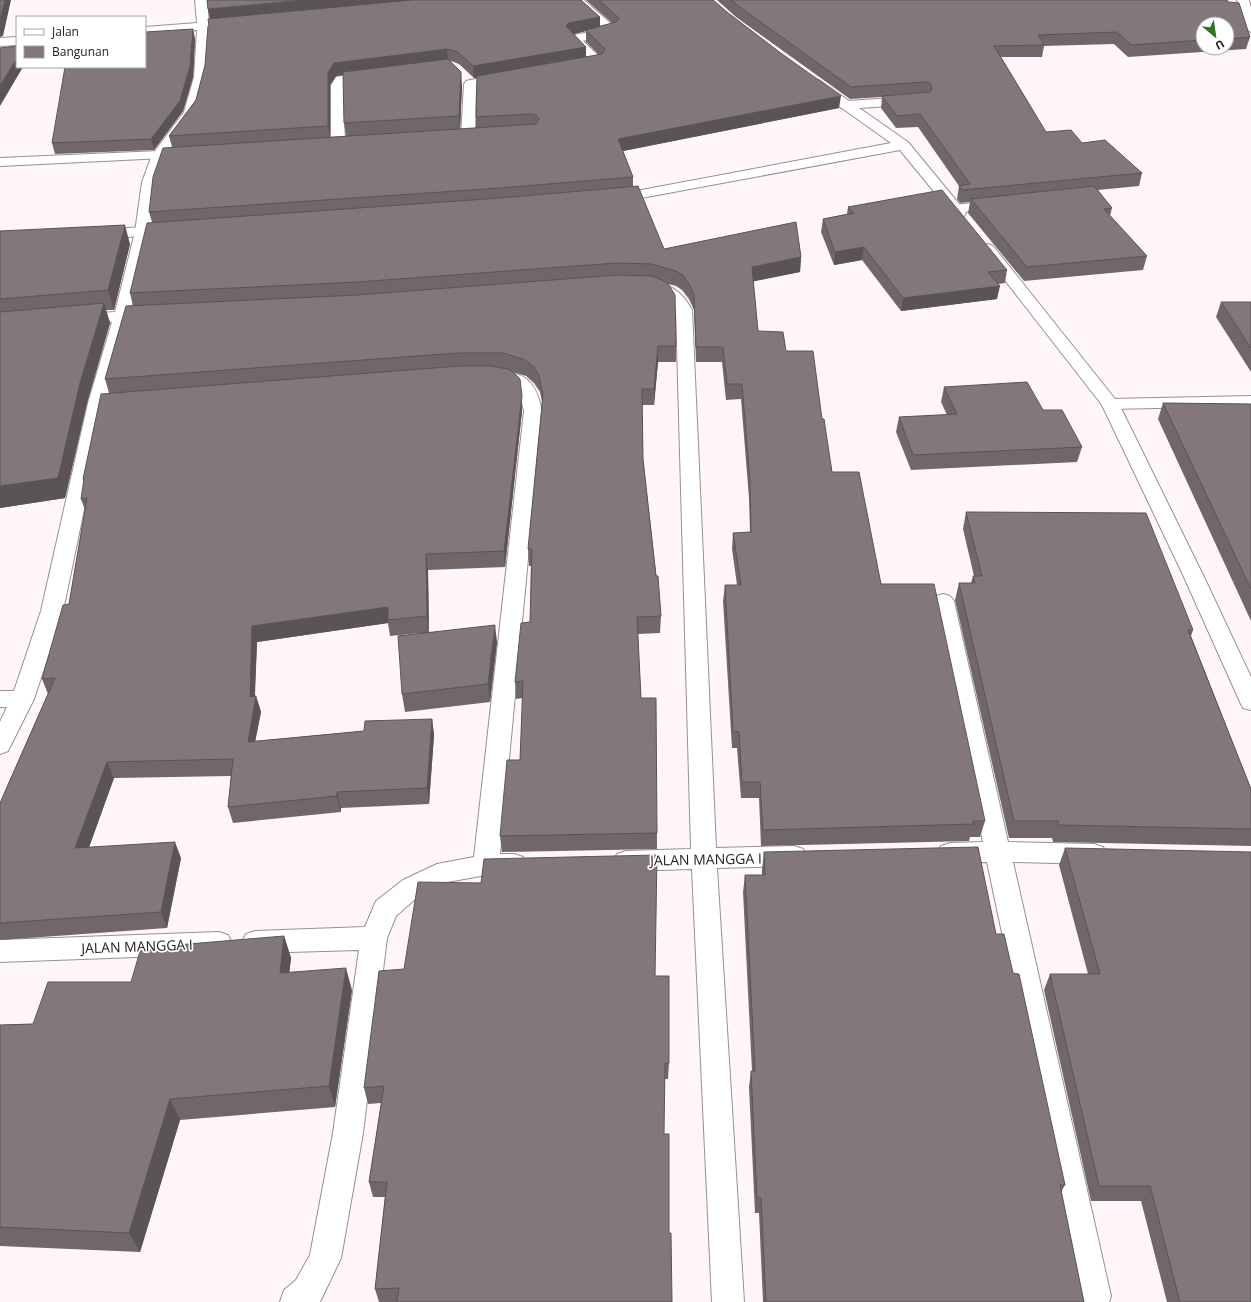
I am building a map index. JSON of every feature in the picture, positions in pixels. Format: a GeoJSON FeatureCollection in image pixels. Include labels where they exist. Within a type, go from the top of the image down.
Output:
{"type":"FeatureCollection","features":[{"type":"Feature","properties":{"kind":"street"},"geometry":{"type":"LineString","coordinates":[[0,745],[24,699],[27,684],[52,611],[104,402],[122,315],[151,232],[149,182],[167,155],[190,112],[200,77],[203,26],[201,0]]}},
{"type":"Feature","properties":{"kind":"street"},"geometry":{"type":"LineString","coordinates":[[564,68],[598,62],[574,39],[612,30],[577,0]]}},
{"type":"Feature","properties":{"kind":"street"},"geometry":{"type":"LineString","coordinates":[[1243,0],[1251,28]]}},
{"type":"Feature","properties":{"kind":"street"},"geometry":{"type":"LineString","coordinates":[[146,31],[226,24]]}},
{"type":"Feature","properties":{"kind":"street"},"geometry":{"type":"LineString","coordinates":[[0,42],[16,41]]}},
{"type":"Feature","properties":{"kind":"street"},"geometry":{"type":"LineString","coordinates":[[338,143],[337,85],[340,80],[387,73]]}},
{"type":"Feature","properties":{"kind":"street"},"geometry":{"type":"LineString","coordinates":[[459,73],[470,84],[468,136]]}},
{"type":"Feature","properties":{"kind":"street"},"geometry":{"type":"LineString","coordinates":[[804,75],[903,145],[1110,404],[1190,570],[1251,702]]}},
{"type":"Feature","properties":{"kind":"street"},"geometry":{"type":"LineString","coordinates":[[470,84],[521,76]]}},
{"type":"Feature","properties":{"kind":"street"},"geometry":{"type":"LineString","coordinates":[[846,105],[923,100]]}},
{"type":"Feature","properties":{"kind":"street"},"geometry":{"type":"LineString","coordinates":[[453,137],[484,135]]}},
{"type":"Feature","properties":{"kind":"street"},"geometry":{"type":"LineString","coordinates":[[322,144],[353,142]]}},
{"type":"Feature","properties":{"kind":"street"},"geometry":{"type":"LineString","coordinates":[[596,199],[636,195],[903,145]]}},
{"type":"Feature","properties":{"kind":"street"},"geometry":{"type":"LineString","coordinates":[[0,162],[167,155]]}},
{"type":"Feature","properties":{"kind":"street"},"geometry":{"type":"LineString","coordinates":[[955,209],[1016,203]]}},
{"type":"Feature","properties":{"kind":"street"},"geometry":{"type":"LineString","coordinates":[[87,236],[151,232]]}},
{"type":"Feature","properties":{"kind":"street"},"geometry":{"type":"LineString","coordinates":[[631,285],[651,286],[672,292],[679,300],[684,310],[704,858],[728,1302]]}},
{"type":"Feature","properties":{"kind":"street"},"geometry":{"type":"LineString","coordinates":[[61,320],[169,313]]}},
{"type":"Feature","properties":{"kind":"street"},"geometry":{"type":"LineString","coordinates":[[474,375],[501,376],[520,381],[530,393],[533,411],[486,865]]}},
{"type":"Feature","properties":{"kind":"street"},"geometry":{"type":"LineString","coordinates":[[1110,404],[1251,401]]}},
{"type":"Feature","properties":{"kind":"street"},"geometry":{"type":"LineString","coordinates":[[942,601],[1095,1296]]}},
{"type":"Feature","properties":{"kind":"street"},"geometry":{"type":"LineString","coordinates":[[0,699],[24,699]]}},
{"type":"Feature","properties":{"kind":"street"},"geometry":{"type":"LineString","coordinates":[[926,854],[997,852],[1116,855]]}},
{"type":"Feature","properties":{"kind":"street","name":"JALAN MANGGA I"},"geometry":{"type":"LineString","coordinates":[[603,862],[815,856]]}},
{"type":"Feature","properties":{"kind":"street"},"geometry":{"type":"LineString","coordinates":[[296,1302],[308,1292],[325,1258],[348,1132],[374,938],[385,909],[412,887],[437,874],[486,865],[533,864]]}},
{"type":"Feature","properties":{"kind":"street","name":"JALAN MANGGA I"},"geometry":{"type":"LineString","coordinates":[[0,951],[374,938]]}},
{"type":"Feature","properties":{"kind":"building"},"geometry":{"type":"Polygon","coordinates":[[[0,0],[5,0],[0,20],[0,0]]]}},
{"type":"Feature","properties":{"kind":"building"},"geometry":{"type":"Polygon","coordinates":[[[207,0],[304,0],[208,9],[207,0]]]}},
{"type":"Feature","properties":{"kind":"building"},"geometry":{"type":"Polygon","coordinates":[[[412,0],[581,0],[600,17],[569,23],[566,26],[586,47],[473,66],[458,52],[447,49],[334,63],[328,73],[328,126],[169,136],[196,100],[205,65],[209,26],[208,19],[412,0]]]}},
{"type":"Feature","properties":{"kind":"building"},"geometry":{"type":"Polygon","coordinates":[[[599,0],[713,0],[782,54],[841,96],[618,139],[633,177],[500,188],[149,212],[153,177],[163,148],[536,124],[539,119],[536,115],[531,114],[476,117],[477,76],[602,54],[605,49],[586,30],[616,22],[619,18],[599,0]]]}},
{"type":"Feature","properties":{"kind":"building"},"geometry":{"type":"Polygon","coordinates":[[[731,0],[1227,0],[1228,2],[1239,3],[1250,37],[1235,38],[1235,16],[1195,16],[1195,41],[1131,45],[1117,32],[1038,35],[1044,45],[994,46],[1046,132],[1071,130],[1082,143],[1105,140],[1142,173],[962,190],[959,186],[970,184],[920,114],[897,116],[882,96],[930,92],[932,88],[930,83],[925,82],[851,87],[731,0]]]}},
{"type":"Feature","properties":{"kind":"building"},"geometry":{"type":"Polygon","coordinates":[[[193,29],[190,66],[180,101],[151,139],[52,143],[65,68],[146,68],[146,32],[193,29]]]}},
{"type":"Feature","properties":{"kind":"building"},"geometry":{"type":"Polygon","coordinates":[[[16,46],[16,60],[0,86],[0,48],[16,46]]]}},
{"type":"Feature","properties":{"kind":"building"},"geometry":{"type":"Polygon","coordinates":[[[448,59],[461,72],[459,116],[344,123],[343,72],[448,59]]]}},
{"type":"Feature","properties":{"kind":"building"},"geometry":{"type":"Polygon","coordinates":[[[638,186],[664,249],[796,222],[801,257],[752,267],[758,331],[783,332],[786,351],[813,351],[822,419],[824,419],[832,472],[859,472],[881,584],[934,584],[985,821],[973,821],[974,824],[763,830],[760,782],[742,782],[739,732],[733,731],[725,585],[741,585],[733,533],[751,532],[750,482],[742,384],[727,384],[723,347],[696,347],[694,295],[683,275],[676,271],[651,264],[617,263],[357,282],[130,293],[147,223],[500,198],[638,186]]]}},
{"type":"Feature","properties":{"kind":"building"},"geometry":{"type":"Polygon","coordinates":[[[1094,186],[1112,208],[1104,209],[1147,256],[1027,267],[971,199],[1094,186]]]}},
{"type":"Feature","properties":{"kind":"building"},"geometry":{"type":"Polygon","coordinates":[[[942,190],[1007,270],[988,272],[1000,286],[903,298],[864,247],[835,252],[823,219],[854,213],[848,207],[942,190]]]}},
{"type":"Feature","properties":{"kind":"building"},"geometry":{"type":"Polygon","coordinates":[[[125,225],[108,290],[0,299],[0,231],[125,225]]]}},
{"type":"Feature","properties":{"kind":"building"},"geometry":{"type":"Polygon","coordinates":[[[617,275],[652,276],[669,285],[675,295],[676,346],[658,346],[654,389],[642,389],[643,459],[656,576],[658,576],[661,616],[637,617],[641,698],[656,698],[657,833],[500,836],[507,760],[520,760],[523,681],[515,682],[521,623],[530,622],[532,549],[528,549],[543,395],[539,376],[534,367],[525,360],[503,353],[458,353],[105,379],[126,306],[357,295],[617,275]]]}},
{"type":"Feature","properties":{"kind":"building"},"geometry":{"type":"Polygon","coordinates":[[[1221,302],[1251,302],[1251,348],[1221,302]]]}},
{"type":"Feature","properties":{"kind":"building"},"geometry":{"type":"Polygon","coordinates":[[[104,303],[80,383],[58,478],[0,486],[0,312],[104,303]]]}},
{"type":"Feature","properties":{"kind":"building"},"geometry":{"type":"Polygon","coordinates":[[[459,366],[491,366],[508,369],[520,379],[522,396],[504,551],[426,554],[427,616],[388,620],[388,607],[252,626],[250,697],[256,696],[248,742],[364,731],[365,721],[432,719],[427,788],[337,792],[337,796],[228,807],[233,759],[107,762],[75,848],[175,842],[161,912],[0,923],[0,803],[55,678],[42,679],[63,605],[69,604],[87,498],[81,499],[83,479],[101,394],[459,366]]]}},
{"type":"Feature","properties":{"kind":"building"},"geometry":{"type":"Polygon","coordinates":[[[1027,382],[1043,410],[1062,410],[1082,447],[913,455],[899,417],[957,414],[944,387],[1027,382]]]}},
{"type":"Feature","properties":{"kind":"building"},"geometry":{"type":"Polygon","coordinates":[[[1163,403],[1251,404],[1251,589],[1163,403]]]}},
{"type":"Feature","properties":{"kind":"building"},"geometry":{"type":"Polygon","coordinates":[[[966,512],[1146,513],[1193,630],[1188,630],[1251,789],[1251,829],[1059,825],[1058,821],[1014,821],[959,583],[975,583],[973,576],[982,576],[966,512]]]}},
{"type":"Feature","properties":{"kind":"building"},"geometry":{"type":"Polygon","coordinates":[[[495,625],[488,684],[402,694],[398,636],[495,625]]]}},
{"type":"Feature","properties":{"kind":"building"},"geometry":{"type":"Polygon","coordinates":[[[978,847],[996,934],[1004,934],[1013,973],[1019,974],[1065,1185],[1060,1185],[1084,1302],[766,1302],[761,1198],[757,1198],[751,1071],[755,1071],[745,875],[765,875],[764,852],[978,847]]]}},
{"type":"Feature","properties":{"kind":"building"},"geometry":{"type":"Polygon","coordinates":[[[1065,848],[1251,852],[1251,1302],[1180,1302],[1150,1186],[1099,1186],[1050,974],[1100,974],[1065,848]]]}},
{"type":"Feature","properties":{"kind":"building"},"geometry":{"type":"Polygon","coordinates":[[[657,855],[655,976],[669,976],[669,1063],[665,1063],[664,1134],[669,1134],[669,1233],[671,1233],[672,1302],[397,1302],[399,1288],[375,1289],[387,1182],[369,1182],[384,1086],[364,1088],[379,971],[404,969],[418,882],[481,883],[484,859],[657,855]]]}},
{"type":"Feature","properties":{"kind":"building"},"geometry":{"type":"Polygon","coordinates":[[[284,936],[280,973],[346,968],[329,1086],[170,1099],[129,1233],[0,1227],[0,1025],[33,1024],[48,982],[131,982],[141,948],[284,936]]]}}]}
